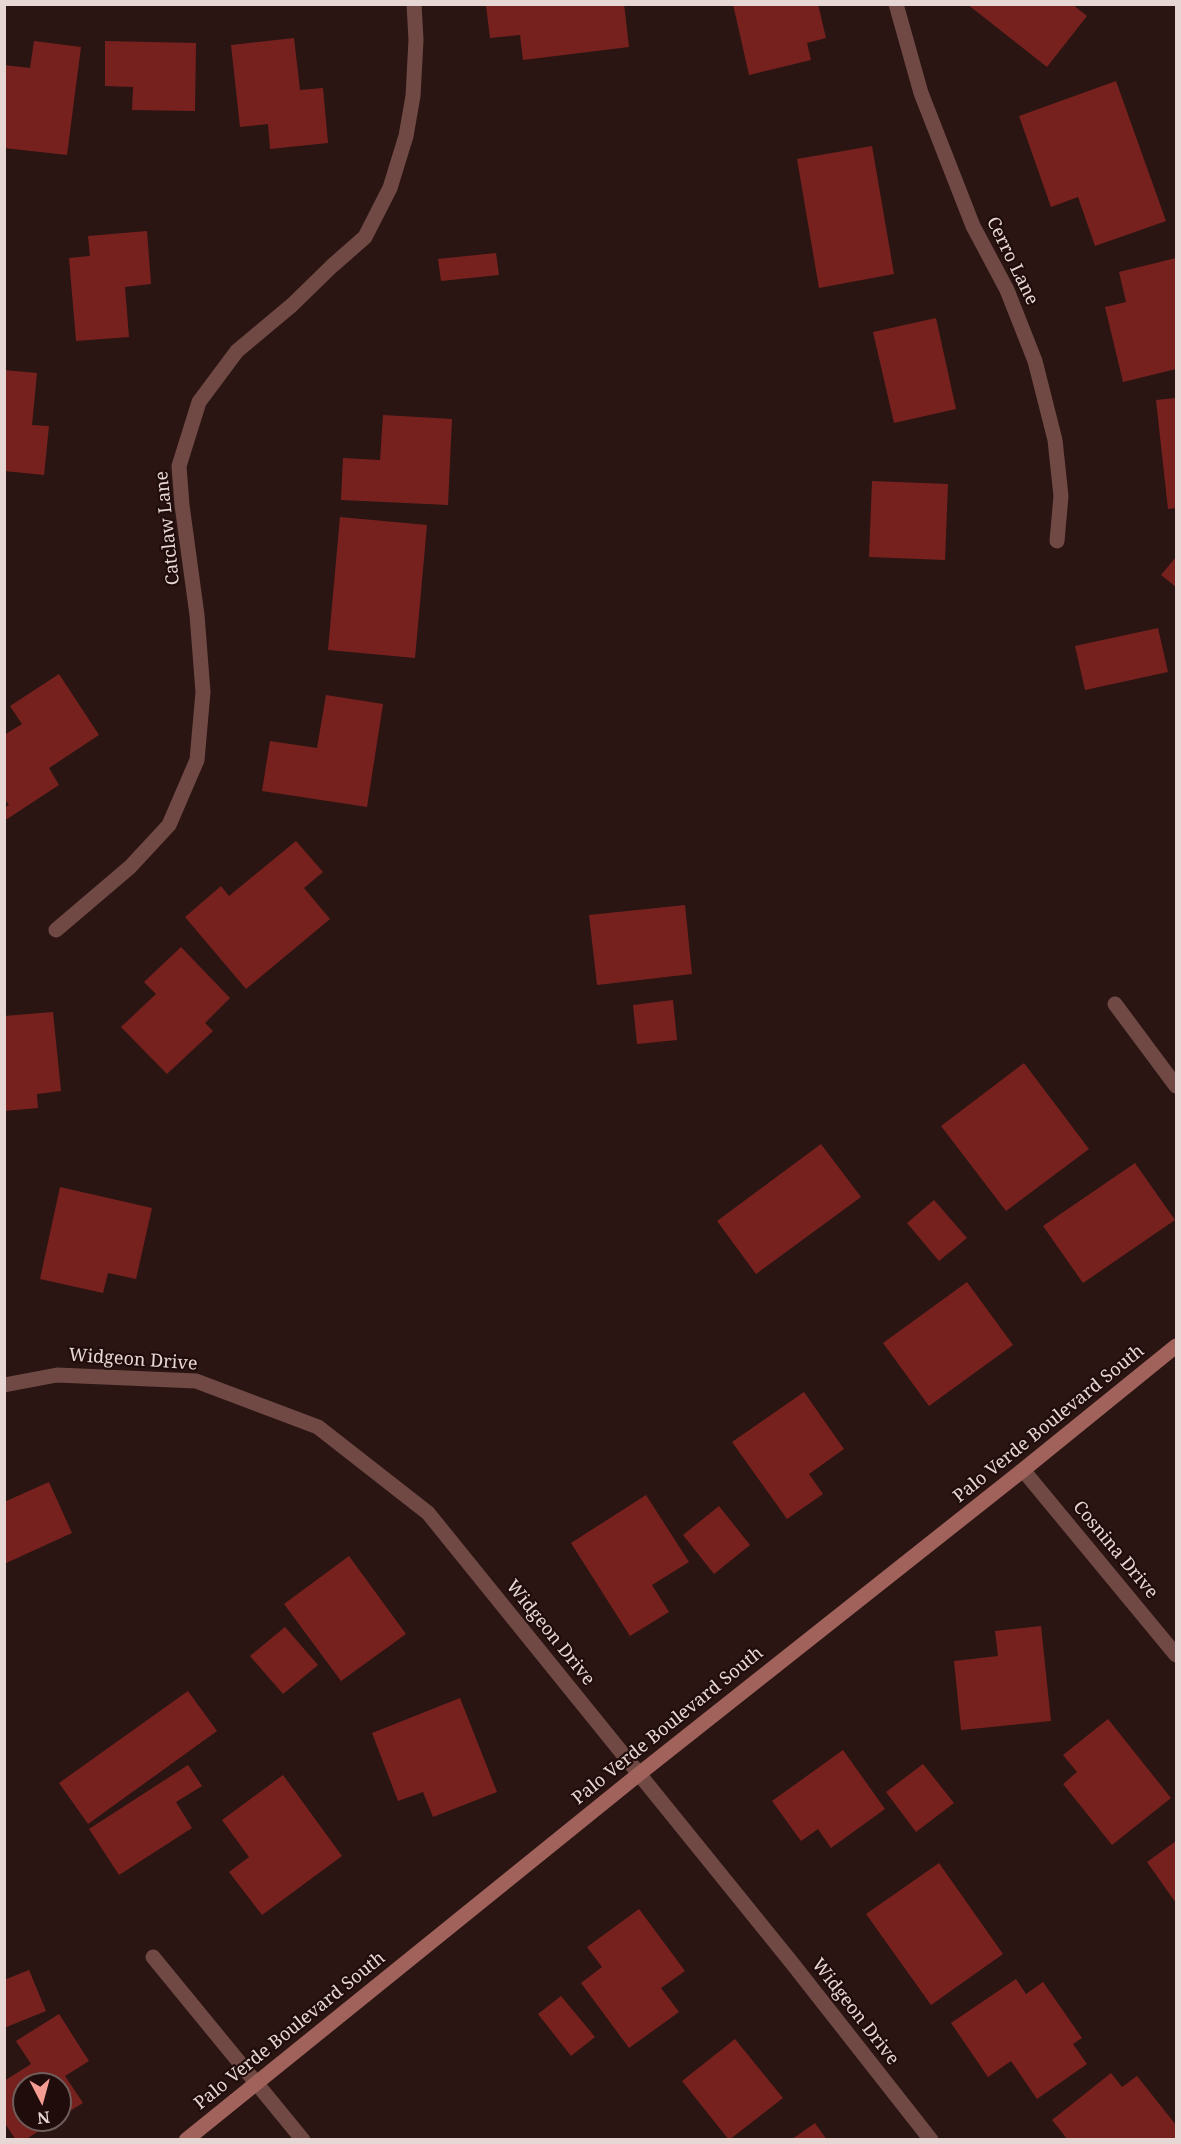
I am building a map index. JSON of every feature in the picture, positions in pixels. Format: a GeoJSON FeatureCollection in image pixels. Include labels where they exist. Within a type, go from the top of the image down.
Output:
{"type":"FeatureCollection","features":[{"type":"Feature","properties":{"kind":"main road","name":"Palo Verde Boulevard South"},"geometry":{"type":"LineString","coordinates":[[186,2139],[1176,1346]]}},
{"type":"Feature","properties":{"kind":"street","name":"Catclaw Lane"},"geometry":{"type":"LineString","coordinates":[[56,930],[130,867],[169,825],[197,760],[203,692],[197,615],[179,466],[199,402],[237,351],[292,305],[365,237],[390,188],[406,136],[413,96],[416,40],[414,4]]}},
{"type":"Feature","properties":{"kind":"street","name":"Cerro Lane"},"geometry":{"type":"LineString","coordinates":[[896,4],[921,93],[973,226],[1007,290],[1035,361],[1055,440],[1061,496],[1057,541]]}},
{"type":"Feature","properties":{"kind":"street"},"geometry":{"type":"LineString","coordinates":[[1115,1004],[1176,1086]]}},
{"type":"Feature","properties":{"kind":"street","name":"Widgeon Drive"},"geometry":{"type":"LineString","coordinates":[[4,1385],[57,1375],[196,1381],[318,1427],[428,1513],[792,1963],[931,2139]]}},
{"type":"Feature","properties":{"kind":"street","name":"Cosnina Drive"},"geometry":{"type":"LineString","coordinates":[[1023,1470],[1176,1655]]}},
{"type":"Feature","properties":{"kind":"street"},"geometry":{"type":"LineString","coordinates":[[153,1956],[303,2139]]}},
{"type":"Feature","properties":{"kind":"building"},"geometry":{"type":"Polygon","coordinates":[[[624,4],[629,47],[523,60],[520,35],[490,38],[486,5],[624,4]]]}},
{"type":"Feature","properties":{"kind":"building"},"geometry":{"type":"Polygon","coordinates":[[[733,4],[818,4],[826,38],[807,43],[811,60],[749,75],[733,4]]]}},
{"type":"Feature","properties":{"kind":"building"},"geometry":{"type":"Polygon","coordinates":[[[967,4],[1072,4],[1087,16],[1047,67],[967,4]]]}},
{"type":"Feature","properties":{"kind":"building"},"geometry":{"type":"Polygon","coordinates":[[[294,38],[300,90],[323,88],[328,143],[270,149],[268,124],[240,127],[231,45],[294,38]]]}},
{"type":"Feature","properties":{"kind":"building"},"geometry":{"type":"Polygon","coordinates":[[[34,41],[81,47],[67,155],[4,148],[4,65],[30,68],[34,41]]]}},
{"type":"Feature","properties":{"kind":"building"},"geometry":{"type":"Polygon","coordinates":[[[105,41],[196,43],[195,111],[132,110],[133,87],[105,86],[105,41]]]}},
{"type":"Feature","properties":{"kind":"building"},"geometry":{"type":"Polygon","coordinates":[[[1116,81],[1166,221],[1095,246],[1078,197],[1051,207],[1019,116],[1116,81]]]}},
{"type":"Feature","properties":{"kind":"building"},"geometry":{"type":"Polygon","coordinates":[[[872,146],[894,274],[819,288],[797,159],[872,146]]]}},
{"type":"Feature","properties":{"kind":"building"},"geometry":{"type":"Polygon","coordinates":[[[147,231],[151,284],[125,287],[129,337],[76,341],[69,258],[90,256],[88,236],[147,231]]]}},
{"type":"Feature","properties":{"kind":"building"},"geometry":{"type":"Polygon","coordinates":[[[496,253],[499,275],[441,281],[438,259],[496,253]]]}},
{"type":"Feature","properties":{"kind":"building"},"geometry":{"type":"Polygon","coordinates":[[[1176,258],[1176,369],[1123,382],[1105,307],[1126,302],[1119,272],[1176,258]]]}},
{"type":"Feature","properties":{"kind":"building"},"geometry":{"type":"Polygon","coordinates":[[[936,318],[956,409],[894,423],[873,332],[936,318]]]}},
{"type":"Feature","properties":{"kind":"building"},"geometry":{"type":"Polygon","coordinates":[[[4,370],[37,373],[32,425],[49,426],[44,475],[4,471],[4,370]]]}},
{"type":"Feature","properties":{"kind":"building"},"geometry":{"type":"Polygon","coordinates":[[[1176,398],[1176,508],[1168,509],[1156,400],[1176,398]]]}},
{"type":"Feature","properties":{"kind":"building"},"geometry":{"type":"Polygon","coordinates":[[[383,415],[452,419],[448,505],[341,500],[343,458],[380,460],[383,415]]]}},
{"type":"Feature","properties":{"kind":"building"},"geometry":{"type":"Polygon","coordinates":[[[872,481],[948,484],[945,560],[869,557],[872,481]]]}},
{"type":"Feature","properties":{"kind":"building"},"geometry":{"type":"Polygon","coordinates":[[[340,517],[427,525],[415,658],[328,650],[340,517]]]}},
{"type":"Feature","properties":{"kind":"building"},"geometry":{"type":"Polygon","coordinates":[[[1176,557],[1176,587],[1161,575],[1176,557]]]}},
{"type":"Feature","properties":{"kind":"building"},"geometry":{"type":"Polygon","coordinates":[[[1158,628],[1168,672],[1085,690],[1075,646],[1158,628]]]}},
{"type":"Feature","properties":{"kind":"building"},"geometry":{"type":"Polygon","coordinates":[[[59,674],[99,735],[49,768],[59,785],[4,821],[4,808],[9,805],[4,798],[4,735],[22,724],[10,706],[59,674]]]}},
{"type":"Feature","properties":{"kind":"building"},"geometry":{"type":"Polygon","coordinates":[[[326,695],[383,704],[367,807],[262,791],[270,741],[317,748],[326,695]]]}},
{"type":"Feature","properties":{"kind":"building"},"geometry":{"type":"Polygon","coordinates":[[[296,841],[323,872],[304,888],[330,919],[246,989],[185,917],[221,886],[229,896],[296,841]]]}},
{"type":"Feature","properties":{"kind":"building"},"geometry":{"type":"Polygon","coordinates":[[[685,905],[692,974],[597,985],[589,915],[685,905]]]}},
{"type":"Feature","properties":{"kind":"building"},"geometry":{"type":"Polygon","coordinates":[[[181,947],[230,998],[205,1023],[213,1031],[167,1074],[121,1027],[156,994],[144,982],[181,947]]]}},
{"type":"Feature","properties":{"kind":"building"},"geometry":{"type":"Polygon","coordinates":[[[673,1000],[677,1040],[637,1044],[633,1005],[673,1000]]]}},
{"type":"Feature","properties":{"kind":"building"},"geometry":{"type":"Polygon","coordinates":[[[53,1012],[61,1091],[37,1094],[38,1108],[4,1111],[4,1016],[53,1012]]]}},
{"type":"Feature","properties":{"kind":"building"},"geometry":{"type":"Polygon","coordinates":[[[1024,1063],[1089,1149],[1006,1211],[941,1126],[1024,1063]]]}},
{"type":"Feature","properties":{"kind":"building"},"geometry":{"type":"Polygon","coordinates":[[[821,1144],[861,1197],[756,1274],[717,1221],[821,1144]]]}},
{"type":"Feature","properties":{"kind":"building"},"geometry":{"type":"Polygon","coordinates":[[[1135,1163],[1175,1220],[1083,1283],[1043,1226],[1135,1163]]]}},
{"type":"Feature","properties":{"kind":"building"},"geometry":{"type":"Polygon","coordinates":[[[60,1187],[152,1208],[136,1279],[108,1273],[103,1293],[40,1279],[60,1187]]]}},
{"type":"Feature","properties":{"kind":"building"},"geometry":{"type":"Polygon","coordinates":[[[934,1200],[967,1238],[939,1261],[907,1223],[934,1200]]]}},
{"type":"Feature","properties":{"kind":"building"},"geometry":{"type":"Polygon","coordinates":[[[967,1282],[1013,1345],[929,1406],[883,1343],[967,1282]]]}},
{"type":"Feature","properties":{"kind":"building"},"geometry":{"type":"Polygon","coordinates":[[[804,1392],[844,1449],[809,1474],[823,1494],[787,1519],[732,1442],[804,1392]]]}},
{"type":"Feature","properties":{"kind":"building"},"geometry":{"type":"Polygon","coordinates":[[[49,1482],[72,1533],[4,1564],[4,1502],[49,1482]]]}},
{"type":"Feature","properties":{"kind":"building"},"geometry":{"type":"Polygon","coordinates":[[[646,1495],[689,1562],[652,1585],[669,1612],[630,1636],[571,1543],[646,1495]]]}},
{"type":"Feature","properties":{"kind":"building"},"geometry":{"type":"Polygon","coordinates":[[[719,1506],[750,1545],[714,1574],[683,1535],[719,1506]]]}},
{"type":"Feature","properties":{"kind":"building"},"geometry":{"type":"Polygon","coordinates":[[[349,1556],[406,1634],[341,1681],[284,1604],[349,1556]]]}},
{"type":"Feature","properties":{"kind":"building"},"geometry":{"type":"Polygon","coordinates":[[[1041,1626],[1051,1721],[961,1730],[954,1661],[998,1656],[995,1631],[1041,1626]]]}},
{"type":"Feature","properties":{"kind":"building"},"geometry":{"type":"Polygon","coordinates":[[[285,1627],[318,1665],[283,1694],[250,1656],[285,1627]]]}},
{"type":"Feature","properties":{"kind":"building"},"geometry":{"type":"Polygon","coordinates":[[[188,1691],[217,1731],[88,1824],[59,1783],[188,1691]]]}},
{"type":"Feature","properties":{"kind":"building"},"geometry":{"type":"Polygon","coordinates":[[[460,1698],[497,1792],[433,1817],[423,1792],[398,1801],[372,1733],[460,1698]]]}},
{"type":"Feature","properties":{"kind":"building"},"geometry":{"type":"Polygon","coordinates":[[[1108,1719],[1171,1798],[1112,1845],[1063,1784],[1077,1772],[1063,1755],[1108,1719]]]}},
{"type":"Feature","properties":{"kind":"building"},"geometry":{"type":"Polygon","coordinates":[[[843,1750],[885,1809],[831,1848],[818,1829],[801,1841],[772,1801],[843,1750]]]}},
{"type":"Feature","properties":{"kind":"building"},"geometry":{"type":"Polygon","coordinates":[[[923,1764],[954,1803],[916,1832],[886,1792],[923,1764]]]}},
{"type":"Feature","properties":{"kind":"building"},"geometry":{"type":"Polygon","coordinates":[[[188,1765],[202,1786],[176,1802],[192,1828],[119,1875],[89,1829],[188,1765]]]}},
{"type":"Feature","properties":{"kind":"building"},"geometry":{"type":"Polygon","coordinates":[[[283,1775],[342,1856],[262,1915],[229,1872],[249,1857],[222,1820],[283,1775]]]}},
{"type":"Feature","properties":{"kind":"building"},"geometry":{"type":"Polygon","coordinates":[[[1176,1841],[1176,1903],[1147,1862],[1176,1841]]]}},
{"type":"Feature","properties":{"kind":"building"},"geometry":{"type":"Polygon","coordinates":[[[939,1863],[1003,1954],[931,2005],[866,1914],[939,1863]]]}},
{"type":"Feature","properties":{"kind":"building"},"geometry":{"type":"Polygon","coordinates":[[[639,1909],[685,1971],[661,1988],[679,2012],[629,2048],[581,1983],[602,1967],[587,1947],[639,1909]]]}},
{"type":"Feature","properties":{"kind":"building"},"geometry":{"type":"Polygon","coordinates":[[[29,1970],[46,2011],[4,2028],[4,1980],[29,1970]]]}},
{"type":"Feature","properties":{"kind":"building"},"geometry":{"type":"Polygon","coordinates":[[[1016,1979],[1026,1994],[1043,1982],[1082,2038],[1073,2044],[1087,2064],[1037,2099],[1011,2061],[988,2077],[951,2023],[1016,1979]]]}},
{"type":"Feature","properties":{"kind":"building"},"geometry":{"type":"Polygon","coordinates":[[[561,1996],[595,2037],[571,2056],[538,2014],[561,1996]]]}},
{"type":"Feature","properties":{"kind":"building"},"geometry":{"type":"Polygon","coordinates":[[[59,2014],[89,2061],[71,2072],[18,2072],[31,2064],[16,2041],[59,2014]]]}},
{"type":"Feature","properties":{"kind":"building"},"geometry":{"type":"Polygon","coordinates":[[[735,2039],[783,2098],[729,2140],[682,2081],[735,2039]]]}},
{"type":"Feature","properties":{"kind":"building"},"geometry":{"type":"Polygon","coordinates":[[[1111,2073],[1122,2087],[1137,2076],[1176,2125],[1176,2140],[1068,2140],[1052,2120],[1111,2073]]]}},
{"type":"Feature","properties":{"kind":"building"},"geometry":{"type":"Polygon","coordinates":[[[12,2076],[12,2132],[37,2132],[25,2140],[16,2140],[4,2122],[4,2081],[12,2076]]]}},
{"type":"Feature","properties":{"kind":"building"},"geometry":{"type":"Polygon","coordinates":[[[72,2086],[83,2103],[72,2110],[72,2086]]]}},
{"type":"Feature","properties":{"kind":"building"},"geometry":{"type":"Polygon","coordinates":[[[815,2123],[827,2140],[791,2140],[815,2123]]]}}]}
